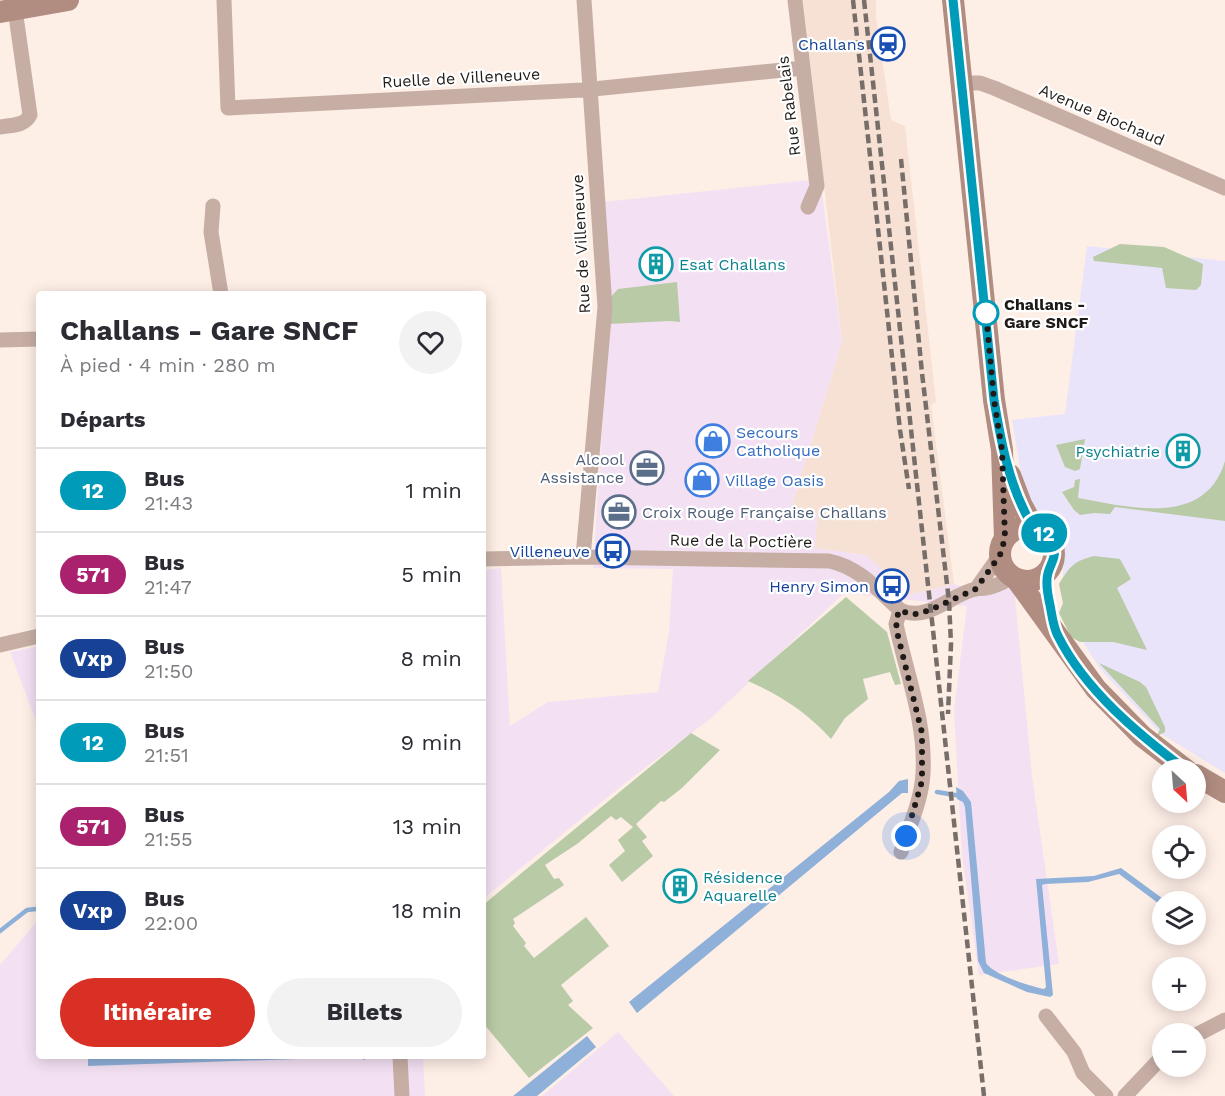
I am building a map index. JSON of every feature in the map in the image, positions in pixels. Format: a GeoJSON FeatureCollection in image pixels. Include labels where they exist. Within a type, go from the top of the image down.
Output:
{"type":"FeatureCollection","features":[{"type":"Feature","properties":{"kind":"main road"},"geometry":{"type":"LineString","coordinates":[[8,10],[68,0]]}},
{"type":"Feature","properties":{"kind":"main road"},"geometry":{"type":"LineString","coordinates":[[953,0],[994,400],[1002,450],[1014,488],[1034,528]]}},
{"type":"Feature","properties":{"kind":"main road"},"geometry":{"type":"LineString","coordinates":[[1002,450],[1003,568],[1015,579],[1057,634],[1068,653],[1116,712],[1172,759]]}},
{"type":"Feature","properties":{"kind":"main road"},"geometry":{"type":"LineString","coordinates":[[1002,547],[1018,529],[1034,528],[1042,532],[1053,544],[1054,560],[1048,573],[1048,595],[1057,634]]}},
{"type":"Feature","properties":{"kind":"main road"},"geometry":{"type":"LineString","coordinates":[[1015,579],[1034,581],[1048,573]]}},
{"type":"Feature","properties":{"kind":"main road"},"geometry":{"type":"LineString","coordinates":[[1206,781],[1225,792]]}},
{"type":"Feature","properties":{"kind":"street","name":"Ruelle de Villeneuve"},"geometry":{"type":"LineString","coordinates":[[224,0],[228,108],[590,89],[803,68]]}},
{"type":"Feature","properties":{"kind":"street","name":"Rue de Villeneuve"},"geometry":{"type":"LineString","coordinates":[[583,557],[605,307],[584,0]]}},
{"type":"Feature","properties":{"kind":"street","name":"Rue Rabelais"},"geometry":{"type":"LineString","coordinates":[[795,0],[817,186],[808,207]]}},
{"type":"Feature","properties":{"kind":"street"},"geometry":{"type":"LineString","coordinates":[[0,127],[20,124],[28,120],[30,116],[8,10]]}},
{"type":"Feature","properties":{"kind":"street","name":"Avenue Biochaud"},"geometry":{"type":"LineString","coordinates":[[962,83],[980,83],[1225,188]]}},
{"type":"Feature","properties":{"kind":"street"},"geometry":{"type":"LineString","coordinates":[[213,206],[211,232],[221,291]]}},
{"type":"Feature","properties":{"kind":"street"},"geometry":{"type":"LineString","coordinates":[[0,340],[36,339]]}},
{"type":"Feature","properties":{"kind":"street"},"geometry":{"type":"LineString","coordinates":[[976,589],[1002,547]]}},
{"type":"Feature","properties":{"kind":"street","name":"Rue de la Poctière"},"geometry":{"type":"LineString","coordinates":[[486,559],[583,557],[829,561],[843,563],[855,569],[900,610]]}},
{"type":"Feature","properties":{"kind":"street"},"geometry":{"type":"LineString","coordinates":[[901,852],[922,781],[922,733],[896,624],[900,610],[909,614],[918,614],[976,589],[1015,579]]}},
{"type":"Feature","properties":{"kind":"street"},"geometry":{"type":"LineString","coordinates":[[0,645],[36,637]]}},
{"type":"Feature","properties":{"kind":"street"},"geometry":{"type":"LineString","coordinates":[[1046,1016],[1074,1052],[1083,1073],[1106,1096]]}},
{"type":"Feature","properties":{"kind":"street"},"geometry":{"type":"LineString","coordinates":[[1206,1030],[1225,1020]]}},
{"type":"Feature","properties":{"kind":"street"},"geometry":{"type":"LineString","coordinates":[[400,1059],[402,1096]]}},
{"type":"Feature","properties":{"kind":"street"},"geometry":{"type":"LineString","coordinates":[[1125,1096],[1152,1068]]}},
{"type":"Feature","properties":{"kind":"shaded area"},"geometry":{"type":"Polygon","coordinates":[[[803,0],[876,0],[876,17],[891,120],[905,126],[936,402],[931,405],[954,584],[909,595],[866,555],[814,548],[791,509],[842,342],[803,0]]]}},
{"type":"Feature","properties":{"kind":"shaded area"},"geometry":{"type":"Polygon","coordinates":[[[820,179],[842,342],[791,509],[818,514],[815,548],[866,555],[909,595],[954,584],[983,593],[1014,587],[1032,776],[1059,964],[979,975],[962,855],[954,711],[967,606],[844,593],[710,719],[625,783],[486,897],[486,570],[501,568],[510,726],[548,702],[658,692],[669,632],[673,569],[593,568],[611,298],[603,202],[820,179]]]}},
{"type":"Feature","properties":{"kind":"shaded area"},"geometry":{"type":"Polygon","coordinates":[[[1087,246],[1225,261],[1225,773],[1206,761],[1206,759],[1202,759],[1160,733],[1101,670],[1064,613],[1065,528],[1039,514],[1023,485],[1012,420],[1065,414],[1087,246]]]}},
{"type":"Feature","properties":{"kind":"shaded area"},"geometry":{"type":"Polygon","coordinates":[[[36,647],[36,721],[10,652],[36,647]]]}},
{"type":"Feature","properties":{"kind":"shaded area"},"geometry":{"type":"Polygon","coordinates":[[[36,923],[36,1059],[423,1059],[425,1096],[0,1096],[0,965],[36,923]]]}},
{"type":"Feature","properties":{"kind":"shaded area"},"geometry":{"type":"Polygon","coordinates":[[[618,1032],[674,1096],[542,1096],[618,1032]]]}},
{"type":"Feature","properties":{"kind":"green space"},"geometry":{"type":"Polygon","coordinates":[[[1120,244],[1164,247],[1203,264],[1201,285],[1196,290],[1166,288],[1162,268],[1094,261],[1093,257],[1120,244]]]}},
{"type":"Feature","properties":{"kind":"green space"},"geometry":{"type":"Polygon","coordinates":[[[677,282],[680,322],[608,324],[608,300],[618,289],[677,282]]]}},
{"type":"Feature","properties":{"kind":"green space"},"geometry":{"type":"Polygon","coordinates":[[[1085,439],[1080,469],[1075,471],[1065,467],[1056,445],[1085,439]]]}},
{"type":"Feature","properties":{"kind":"green space"},"geometry":{"type":"Polygon","coordinates":[[[1225,461],[1225,521],[1115,507],[1110,514],[1080,515],[1062,492],[1074,487],[1075,480],[1080,479],[1078,498],[1142,508],[1183,505],[1201,496],[1215,482],[1225,461]]]}},
{"type":"Feature","properties":{"kind":"green space"},"geometry":{"type":"Polygon","coordinates":[[[1094,556],[1120,559],[1131,579],[1117,588],[1147,650],[1113,642],[1080,642],[1071,637],[1059,613],[1063,603],[1059,584],[1073,565],[1094,556]]]}},
{"type":"Feature","properties":{"kind":"green space"},"geometry":{"type":"Polygon","coordinates":[[[846,597],[887,632],[901,684],[895,685],[890,672],[863,679],[868,699],[845,718],[831,739],[793,706],[748,681],[846,597]]]}},
{"type":"Feature","properties":{"kind":"green space"},"geometry":{"type":"Polygon","coordinates":[[[1099,663],[1146,687],[1165,727],[1165,732],[1157,736],[1160,729],[1099,663]]]}},
{"type":"Feature","properties":{"kind":"green space"},"geometry":{"type":"Polygon","coordinates":[[[691,733],[720,750],[682,788],[664,802],[661,801],[636,824],[647,837],[642,841],[653,856],[622,882],[609,865],[625,851],[618,840],[633,827],[621,817],[616,820],[611,816],[577,844],[545,865],[554,879],[559,878],[564,885],[513,919],[515,923],[513,926],[534,958],[586,917],[609,946],[561,985],[573,1001],[568,1005],[593,1028],[529,1078],[486,1027],[486,903],[691,733]]]}},
{"type":"Feature","properties":{"kind":"water"},"geometry":{"type":"Polygon","coordinates":[[[908,779],[908,793],[902,793],[637,1013],[629,1002],[889,792],[899,781],[908,779]]]}},
{"type":"Feature","properties":{"kind":"water"},"geometry":{"type":"Polygon","coordinates":[[[956,787],[963,791],[971,802],[986,963],[996,972],[1030,985],[1044,989],[1046,987],[1036,879],[1094,876],[1121,868],[1152,891],[1152,899],[1119,874],[1088,882],[1042,885],[1053,995],[1050,997],[1027,992],[984,973],[978,961],[965,807],[963,802],[957,799],[956,787]]]}},
{"type":"Feature","properties":{"kind":"water"},"geometry":{"type":"Polygon","coordinates":[[[587,1036],[596,1047],[537,1096],[513,1096],[587,1036]]]}},
{"type":"Feature","properties":{"kind":"water"},"geometry":{"type":"Polygon","coordinates":[[[88,1059],[296,1059],[88,1066],[88,1059]]]}},
{"type":"Feature","properties":{"kind":"waterway"},"geometry":{"type":"LineString","coordinates":[[937,792],[961,796]]}},
{"type":"Feature","properties":{"kind":"waterway"},"geometry":{"type":"LineString","coordinates":[[0,931],[27,910],[36,909]]}},
{"type":"Feature","properties":{"kind":"railway"},"geometry":{"type":"LineString","coordinates":[[853,0],[900,430],[909,489]]}},
{"type":"Feature","properties":{"kind":"railway"},"geometry":{"type":"LineString","coordinates":[[864,0],[984,1096]]}},
{"type":"Feature","properties":{"kind":"railway"},"geometry":{"type":"LineString","coordinates":[[901,159],[922,373],[949,601],[951,644],[948,714]]}},
{"type":"Feature","properties":{"kind":"bus line","name":"12"},"geometry":{"type":"LineString","coordinates":[[953,0],[994,400],[1002,450],[1014,488],[1029,520],[1034,528],[1048,537],[1053,544],[1054,560],[1048,573],[1048,595],[1057,634],[1068,653],[1116,712],[1171,759]]}},
{"type":"Feature","properties":{"kind":"place","name":"Challans"},"geometry":{"type":"Point","coordinates":[888,44]}},
{"type":"Feature","properties":{"kind":"place","name":"Esat Challans"},"geometry":{"type":"Point","coordinates":[656,264]}},
{"type":"Feature","properties":{"kind":"place","name":"Challans - Gare SNCF"},"geometry":{"type":"Point","coordinates":[986,313]}},
{"type":"Feature","properties":{"kind":"place","name":"Secours Catholique"},"geometry":{"type":"Point","coordinates":[713,441]}},
{"type":"Feature","properties":{"kind":"place","name":"Psychiatrie"},"geometry":{"type":"Point","coordinates":[1183,451]}},
{"type":"Feature","properties":{"kind":"place","name":"Alcool Assistance"},"geometry":{"type":"Point","coordinates":[647,468]}},
{"type":"Feature","properties":{"kind":"place","name":"Village Oasis"},"geometry":{"type":"Point","coordinates":[702,480]}},
{"type":"Feature","properties":{"kind":"place","name":"Croix Rouge Française Challans"},"geometry":{"type":"Point","coordinates":[619,512]}},
{"type":"Feature","properties":{"kind":"place","name":"Villeneuve"},"geometry":{"type":"Point","coordinates":[613,551]}},
{"type":"Feature","properties":{"kind":"place","name":"Henry Simon"},"geometry":{"type":"Point","coordinates":[892,586]}},
{"type":"Feature","properties":{"kind":"place","name":"Résidence Aquarelle"},"geometry":{"type":"Point","coordinates":[680,886]}},
{"type":"Feature","properties":{"kind":"route"},"geometry":{"type":"LineString","coordinates":[[906,836],[922,781],[922,733],[898,636],[897,616],[900,610],[909,614],[930,610],[976,589],[1000,555],[1005,538],[1002,450],[994,400],[986,313]]}}]}
